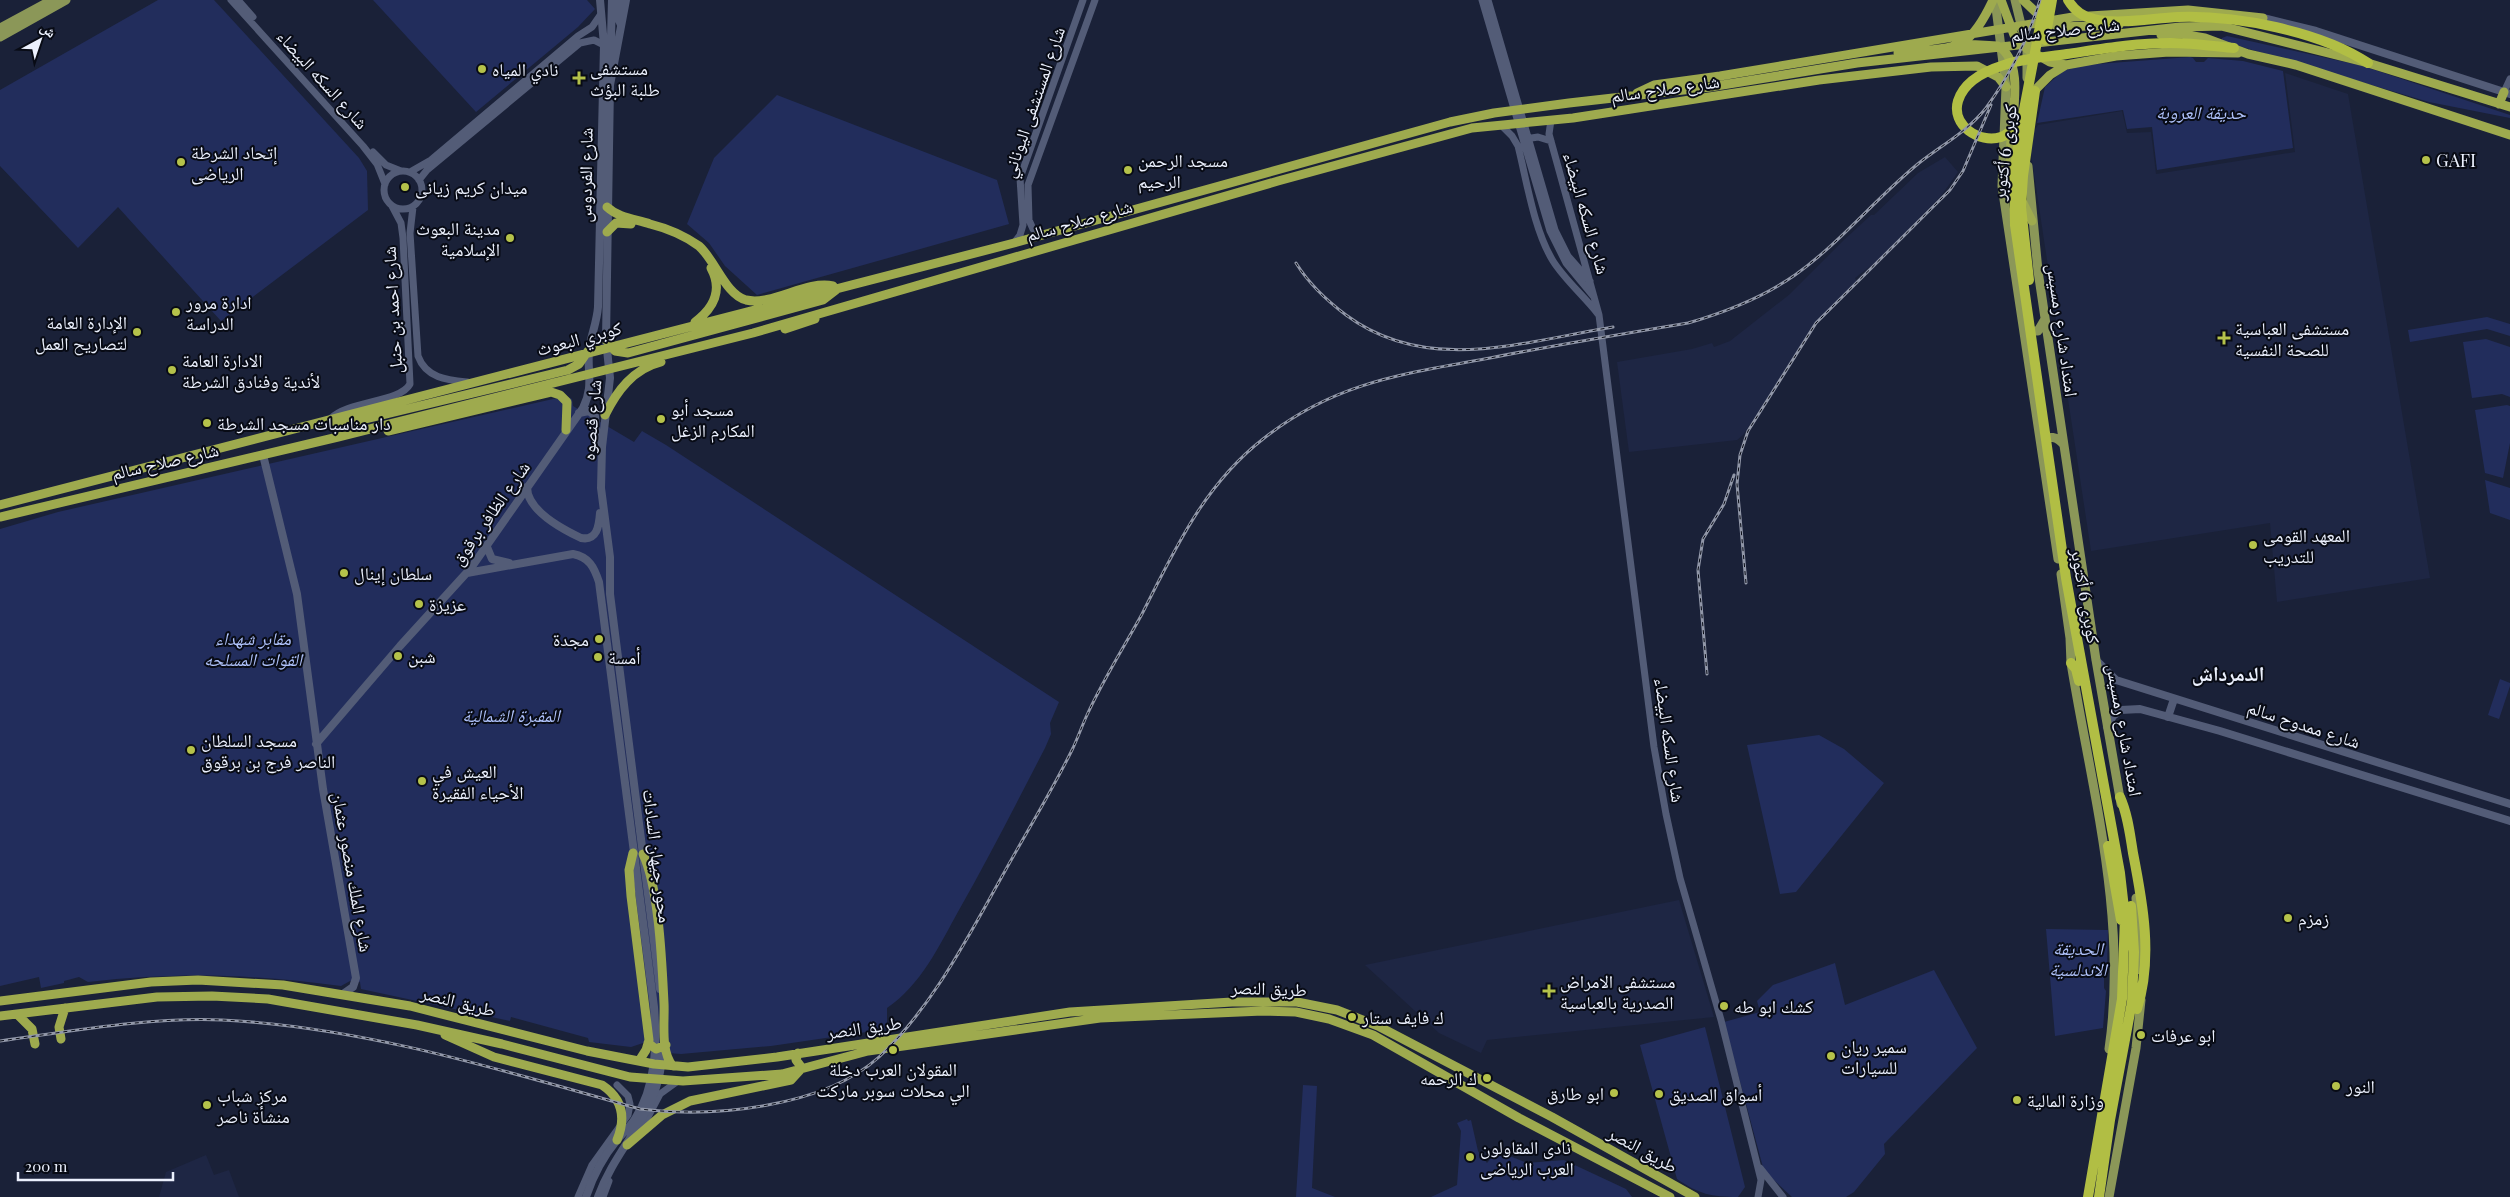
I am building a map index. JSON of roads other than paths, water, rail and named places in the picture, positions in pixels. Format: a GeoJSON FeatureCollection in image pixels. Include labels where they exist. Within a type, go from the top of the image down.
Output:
{"type":"FeatureCollection","features":[{"type":"Feature","properties":{"kind":"highway"},"geometry":{"type":"LineString","coordinates":[[1962,44],[1980,27],[1994,0]]}},
{"type":"Feature","properties":{"kind":"highway"},"geometry":{"type":"LineString","coordinates":[[2001,0],[2014,35],[2027,49],[2050,62],[2071,64],[2116,56],[2169,52],[2248,54]]}},
{"type":"Feature","properties":{"kind":"highway"},"geometry":{"type":"LineString","coordinates":[[2023,0],[2048,23],[2059,27],[2076,28],[2182,21],[2223,26]]}},
{"type":"Feature","properties":{"kind":"highway","name":"كوبرى 6 أكتوبر"},"geometry":{"type":"LineString","coordinates":[[2045,0],[2022,120],[2014,174],[2015,226],[2066,578],[2120,873],[2126,927],[2122,999],[2088,1197]]}},
{"type":"Feature","properties":{"kind":"highway","name":"كوبرى 6 أكتوبر"},"geometry":{"type":"LineString","coordinates":[[2052,0],[2034,96],[2023,176],[2022,224],[2039,356],[2072,578],[2130,894],[2134,952],[2130,1020],[2110,1120],[2100,1197]]}},
{"type":"Feature","properties":{"kind":"highway"},"geometry":{"type":"LineString","coordinates":[[2068,0],[2079,13],[2096,20],[2207,18],[2259,25],[2323,41],[2368,63]]}},
{"type":"Feature","properties":{"kind":"highway"},"geometry":{"type":"LineString","coordinates":[[1635,94],[1654,85],[1720,76],[2084,15],[2188,10],[2263,18]]}},
{"type":"Feature","properties":{"kind":"highway","name":"شارع صلاح سالم"},"geometry":{"type":"LineString","coordinates":[[830,309],[1433,138],[1477,128],[1551,120],[1832,78],[1851,70],[1877,63],[2180,27],[2223,26],[2368,63],[2510,107]]}},
{"type":"Feature","properties":{"kind":"highway"},"geometry":{"type":"LineString","coordinates":[[2071,64],[2070,42],[2076,28]]}},
{"type":"Feature","properties":{"kind":"highway","name":"شارع صلاح سالم"},"geometry":{"type":"LineString","coordinates":[[838,288],[1040,236],[1450,122],[1494,113],[1635,94],[1710,87],[1857,63],[1877,63],[2172,34],[2198,36],[2248,54],[2296,65],[2510,135]]}},
{"type":"Feature","properties":{"kind":"highway"},"geometry":{"type":"LineString","coordinates":[[1962,44],[1972,50],[1970,65]]}},
{"type":"Feature","properties":{"kind":"highway"},"geometry":{"type":"LineString","coordinates":[[1857,63],[1875,56],[1962,44],[1993,44],[2002,48],[2011,59],[2015,72],[2010,169],[2018,193],[2032,221]]}},
{"type":"Feature","properties":{"kind":"highway"},"geometry":{"type":"LineString","coordinates":[[2022,120],[2005,135],[1993,139],[1981,137],[1971,133],[1961,123],[1957,110],[1959,98],[1971,81],[2003,65],[2051,56],[2151,44],[2192,44],[2234,48]]}},
{"type":"Feature","properties":{"kind":"highway"},"geometry":{"type":"LineString","coordinates":[[2028,97],[2050,75],[2071,64]]}},
{"type":"Feature","properties":{"kind":"highway"},"geometry":{"type":"LineString","coordinates":[[1832,78],[1878,72],[1970,65],[1987,70],[1998,77],[2006,87]]}},
{"type":"Feature","properties":{"kind":"highway"},"geometry":{"type":"LineString","coordinates":[[2499,104],[2507,93]]}},
{"type":"Feature","properties":{"kind":"highway"},"geometry":{"type":"LineString","coordinates":[[607,207],[618,215],[660,227],[696,244],[708,256],[733,292],[745,299],[758,300],[821,285],[838,288]]}},
{"type":"Feature","properties":{"kind":"highway"},"geometry":{"type":"LineString","coordinates":[[607,232],[611,225],[618,222],[650,229],[673,238],[694,250],[706,261],[715,276],[717,291],[714,302],[705,315],[691,326]]}},
{"type":"Feature","properties":{"kind":"highway"},"geometry":{"type":"LineString","coordinates":[[606,340],[615,351],[628,354],[823,300],[838,288]]}},
{"type":"Feature","properties":{"kind":"highway","name":"كوبري البعوث"},"geometry":{"type":"LineString","coordinates":[[329,420],[838,288]]}},
{"type":"Feature","properties":{"kind":"highway"},"geometry":{"type":"LineString","coordinates":[[605,416],[617,393],[635,374],[652,364],[803,324],[830,309]]}},
{"type":"Feature","properties":{"kind":"highway"},"geometry":{"type":"LineString","coordinates":[[338,437],[753,332],[830,309]]}},
{"type":"Feature","properties":{"kind":"highway"},"geometry":{"type":"LineString","coordinates":[[329,420],[349,423],[568,370],[580,364],[589,349]]}},
{"type":"Feature","properties":{"kind":"highway"},"geometry":{"type":"LineString","coordinates":[[628,354],[628,365],[635,374]]}},
{"type":"Feature","properties":{"kind":"highway"},"geometry":{"type":"LineString","coordinates":[[338,437],[351,439],[554,392],[571,382],[573,376],[568,370]]}},
{"type":"Feature","properties":{"kind":"highway"},"geometry":{"type":"LineString","coordinates":[[554,392],[563,397],[568,406],[566,430]]}},
{"type":"Feature","properties":{"kind":"highway","name":"شارع صلاح سالم"},"geometry":{"type":"LineString","coordinates":[[0,505],[329,420]]}},
{"type":"Feature","properties":{"kind":"highway","name":"شارع صلاح سالم"},"geometry":{"type":"LineString","coordinates":[[0,518],[338,437]]}},
{"type":"Feature","properties":{"kind":"highway"},"geometry":{"type":"LineString","coordinates":[[2071,663],[2077,673],[2102,809],[2118,912],[2126,927]]}},
{"type":"Feature","properties":{"kind":"highway"},"geometry":{"type":"LineString","coordinates":[[2120,797],[2128,823],[2141,894],[2145,950],[2138,1006],[2130,1020]]}},
{"type":"Feature","properties":{"kind":"highway"},"geometry":{"type":"LineString","coordinates":[[638,853],[629,873],[648,1043],[639,1061]]}},
{"type":"Feature","properties":{"kind":"highway"},"geometry":{"type":"LineString","coordinates":[[638,853],[650,872],[656,918],[666,1055],[673,1066]]}},
{"type":"Feature","properties":{"kind":"highway","name":"طريق النصر"},"geometry":{"type":"LineString","coordinates":[[0,1001],[85,989],[188,981],[283,985],[410,1006],[587,1051],[673,1066],[720,1064],[777,1057],[1078,1011],[1150,1005],[1286,1002],[1327,1008],[1366,1020],[1538,1109],[1695,1197]]}},
{"type":"Feature","properties":{"kind":"highway"},"geometry":{"type":"LineString","coordinates":[[323,992],[330,999],[326,1008]]}},
{"type":"Feature","properties":{"kind":"highway","name":"طريق النصر"},"geometry":{"type":"LineString","coordinates":[[0,1016],[129,999],[184,996],[268,999],[417,1025],[502,1044],[630,1077],[678,1081],[717,1080],[782,1074],[868,1051],[1100,1018],[1262,1011],[1296,1012],[1329,1018],[1372,1035],[1532,1125],[1670,1197]]}},
{"type":"Feature","properties":{"kind":"highway"},"geometry":{"type":"LineString","coordinates":[[410,1006],[405,1010],[404,1016],[417,1025]]}},
{"type":"Feature","properties":{"kind":"highway"},"geometry":{"type":"LineString","coordinates":[[62,1039],[59,1027],[65,1008]]}},
{"type":"Feature","properties":{"kind":"highway"},"geometry":{"type":"LineString","coordinates":[[17,1014],[33,1031],[35,1044]]}},
{"type":"Feature","properties":{"kind":"highway"},"geometry":{"type":"LineString","coordinates":[[434,1029],[494,1057],[602,1085],[614,1096],[622,1110],[623,1126],[618,1140]]}},
{"type":"Feature","properties":{"kind":"highway"},"geometry":{"type":"LineString","coordinates":[[648,1043],[656,1049],[666,1046]]}},
{"type":"Feature","properties":{"kind":"highway"},"geometry":{"type":"LineString","coordinates":[[627,1145],[662,1115],[690,1100],[709,1095],[784,1083],[794,1078],[802,1068],[797,1063],[798,1053]]}},
{"type":"Feature","properties":{"kind":"highway"},"geometry":{"type":"LineString","coordinates":[[777,1057],[782,1063],[782,1074]]}},
{"type":"Feature","properties":{"kind":"highway"},"geometry":{"type":"LineString","coordinates":[[1532,1125],[1539,1118],[1538,1109]]}},
{"type":"Feature","properties":{"kind":"highway"},"geometry":{"type":"LineString","coordinates":[[1558,1139],[1558,1130],[1567,1125]]}},
{"type":"Feature","properties":{"kind":"main road"},"geometry":{"type":"LineString","coordinates":[[1,33],[52,0]]}},
{"type":"Feature","properties":{"kind":"main road"},"geometry":{"type":"LineString","coordinates":[[1,33],[66,0]]}},
{"type":"Feature","properties":{"kind":"main road","name":"شارع الفردوس"},"geometry":{"type":"LineString","coordinates":[[589,349],[598,307],[604,45],[600,0]]}},
{"type":"Feature","properties":{"kind":"main road"},"geometry":{"type":"LineString","coordinates":[[601,14],[605,0]]}},
{"type":"Feature","properties":{"kind":"main road"},"geometry":{"type":"LineString","coordinates":[[611,80],[608,61],[612,0]]}},
{"type":"Feature","properties":{"kind":"main road"},"geometry":{"type":"LineString","coordinates":[[618,0],[618,18],[622,27]]}},
{"type":"Feature","properties":{"kind":"main road","name":"شارع الفردوس"},"geometry":{"type":"LineString","coordinates":[[606,340],[607,207],[611,80],[626,0]]}},
{"type":"Feature","properties":{"kind":"main road"},"geometry":{"type":"LineString","coordinates":[[1994,0],[2006,87],[2002,186],[2070,638],[2071,663],[2100,824],[2115,935],[2111,1032],[2084,1197]]}},
{"type":"Feature","properties":{"kind":"main road","name":"امتداد شارع رمسيس"},"geometry":{"type":"LineString","coordinates":[[2016,0],[2027,49],[2028,180],[2045,319],[2096,660],[2137,901],[2141,1003],[2136,1048],[2109,1197]]}},
{"type":"Feature","properties":{"kind":"main road"},"geometry":{"type":"LineString","coordinates":[[2263,18],[2316,31],[2507,93]]}},
{"type":"Feature","properties":{"kind":"main road"},"geometry":{"type":"LineString","coordinates":[[2323,41],[2374,53],[2388,54]]}},
{"type":"Feature","properties":{"kind":"main road"},"geometry":{"type":"LineString","coordinates":[[2022,320],[2028,329],[2034,332],[2042,328],[2045,319]]}},
{"type":"Feature","properties":{"kind":"main road","name":"شارع قنصوه"},"geometry":{"type":"LineString","coordinates":[[602,504],[602,447],[610,367],[606,340]]}},
{"type":"Feature","properties":{"kind":"main road","name":"شارع الظافر برقوق"},"geometry":{"type":"LineString","coordinates":[[316,744],[487,547],[586,403],[591,384],[589,349]]}},
{"type":"Feature","properties":{"kind":"main road"},"geometry":{"type":"LineString","coordinates":[[579,413],[589,411],[595,416],[596,432],[602,447]]}},
{"type":"Feature","properties":{"kind":"main road"},"geometry":{"type":"LineString","coordinates":[[2040,442],[2050,437],[2055,438],[2064,445]]}},
{"type":"Feature","properties":{"kind":"main road","name":"شارع الملك منصور عثمان"},"geometry":{"type":"LineString","coordinates":[[263,455],[296,594],[335,866],[356,978],[353,987],[344,994]]}},
{"type":"Feature","properties":{"kind":"main road"},"geometry":{"type":"LineString","coordinates":[[527,487],[528,496],[535,508],[583,539],[592,537],[598,529],[602,504]]}},
{"type":"Feature","properties":{"kind":"main road","name":"محور جيهان السادات"},"geometry":{"type":"LineString","coordinates":[[586,1197],[598,1169],[618,1140],[632,1124],[641,1108],[651,1079],[655,1054],[654,1007],[610,594],[610,557],[602,504]]}},
{"type":"Feature","properties":{"kind":"main road"},"geometry":{"type":"LineString","coordinates":[[487,547],[490,556],[495,560],[517,564]]}},
{"type":"Feature","properties":{"kind":"main road","name":"محور جيهان السادات"},"geometry":{"type":"LineString","coordinates":[[517,564],[569,554],[577,555],[592,564],[599,582],[662,1009],[663,1050],[654,1096],[645,1117],[609,1171],[598,1197]]}},
{"type":"Feature","properties":{"kind":"main road"},"geometry":{"type":"LineString","coordinates":[[467,572],[517,564]]}},
{"type":"Feature","properties":{"kind":"main road","name":"شارع ممدوح سالم"},"geometry":{"type":"LineString","coordinates":[[2096,660],[2116,680],[2446,786],[2510,804]]}},
{"type":"Feature","properties":{"kind":"main road"},"geometry":{"type":"LineString","coordinates":[[2168,717],[2174,699]]}},
{"type":"Feature","properties":{"kind":"main road","name":"شارع ممدوح سالم"},"geometry":{"type":"LineString","coordinates":[[2108,726],[2113,716],[2125,709],[2136,708],[2510,821]]}},
{"type":"Feature","properties":{"kind":"main road"},"geometry":{"type":"LineString","coordinates":[[2442,800],[2446,786]]}},
{"type":"Feature","properties":{"kind":"street","name":"شارع السكه البيضاء"},"geometry":{"type":"LineString","coordinates":[[232,0],[363,146],[377,164],[384,184]]}},
{"type":"Feature","properties":{"kind":"street","name":"شارع السكه البيضاء"},"geometry":{"type":"LineString","coordinates":[[238,0],[380,160],[391,168],[402,171]]}},
{"type":"Feature","properties":{"kind":"street","name":"شارع المستشفى اليوناني"},"geometry":{"type":"LineString","coordinates":[[1014,243],[1023,225],[1020,178],[1083,0]]}},
{"type":"Feature","properties":{"kind":"street","name":"شارع المستشفى اليوناني"},"geometry":{"type":"LineString","coordinates":[[1040,236],[1029,220],[1028,185],[1095,0]]}},
{"type":"Feature","properties":{"kind":"street"},"geometry":{"type":"LineString","coordinates":[[1485,1],[1556,245],[1569,267],[1596,299]]}},
{"type":"Feature","properties":{"kind":"street"},"geometry":{"type":"LineString","coordinates":[[410,172],[431,160],[578,36],[592,27],[601,14]]}},
{"type":"Feature","properties":{"kind":"street"},"geometry":{"type":"LineString","coordinates":[[419,180],[427,170],[580,42],[594,40],[604,45]]}},
{"type":"Feature","properties":{"kind":"street"},"geometry":{"type":"LineString","coordinates":[[2507,93],[2510,81]]}},
{"type":"Feature","properties":{"kind":"street","name":"شارع السكه البيضاء"},"geometry":{"type":"LineString","coordinates":[[1551,120],[1549,131],[1551,141],[1599,315],[1654,747],[1666,814],[1680,878],[1721,1020],[1761,1180],[1758,1197]]}},
{"type":"Feature","properties":{"kind":"street","name":"شارع السكه البيضاء"},"geometry":{"type":"LineString","coordinates":[[1501,125],[1517,145],[1542,238],[1549,253],[1558,268],[1599,315]]}},
{"type":"Feature","properties":{"kind":"street"},"geometry":{"type":"LineString","coordinates":[[1517,145],[1534,137],[1551,141]]}},
{"type":"Feature","properties":{"kind":"street"},"geometry":{"type":"LineString","coordinates":[[1534,166],[1559,239],[1573,263],[1591,282]]}},
{"type":"Feature","properties":{"kind":"street"},"geometry":{"type":"LineString","coordinates":[[402,171],[410,172],[419,180],[422,188],[421,196],[413,207],[402,210],[392,206],[385,196],[384,184],[391,175],[402,171]]}},
{"type":"Feature","properties":{"kind":"street","name":"شارع احمد بن حنبل"},"geometry":{"type":"LineString","coordinates":[[329,420],[344,409],[403,392],[410,384],[404,238],[401,223],[392,206]]}},
{"type":"Feature","properties":{"kind":"street","name":"شارع احمد بن حنبل"},"geometry":{"type":"LineString","coordinates":[[413,207],[410,225],[418,356],[428,370],[447,380],[473,383]]}},
{"type":"Feature","properties":{"kind":"street"},"geometry":{"type":"LineString","coordinates":[[603,1197],[613,1172],[649,1116],[658,1098],[667,1088],[678,1081]]}},
{"type":"Feature","properties":{"kind":"street"},"geometry":{"type":"LineString","coordinates":[[578,1197],[592,1165],[629,1112],[628,1096],[617,1085]]}},
{"type":"Feature","properties":{"kind":"street","name":"شارع السكه البيضاء"},"geometry":{"type":"LineString","coordinates":[[1756,1160],[1765,1176],[1783,1197]]}},
{"type":"Feature","properties":{"kind":"railway"},"geometry":{"type":"LineString","coordinates":[[0,1041],[111,1026],[166,1021],[222,1020],[275,1024],[381,1041],[486,1066],[640,1109],[668,1111],[699,1112],[765,1106],[828,1088],[856,1074],[879,1057],[915,1018],[946,973],[1056,781],[1100,689],[1179,542],[1207,497],[1242,457],[1290,420],[1317,405],[1371,383],[1428,369],[1688,323],[1730,309],[1770,291],[1795,275],[1827,249],[1903,177],[1963,131],[1979,116],[2003,83],[2018,56],[2040,0]]}},
{"type":"Feature","properties":{"kind":"railway"},"geometry":{"type":"LineString","coordinates":[[1746,583],[1737,484],[1740,455],[1748,431],[1816,323],[1950,190],[1963,171],[1991,105]]}},
{"type":"Feature","properties":{"kind":"railway"},"geometry":{"type":"LineString","coordinates":[[1296,263],[1318,291],[1346,315],[1377,333],[1409,344],[1442,349],[1476,349],[1510,346],[1613,327]]}},
{"type":"Feature","properties":{"kind":"railway"},"geometry":{"type":"LineString","coordinates":[[1707,674],[1698,570],[1703,539],[1724,504],[1734,475]]}},
{"type":"Feature","properties":{"kind":"place","name":"نادي المياه"},"geometry":{"type":"Point","coordinates":[482,69]}},
{"type":"Feature","properties":{"kind":"place","name":"مستشفى طلبة البؤث"},"geometry":{"type":"Point","coordinates":[579,78]}},
{"type":"Feature","properties":{"kind":"place","name":"GAFI"},"geometry":{"type":"Point","coordinates":[2426,160]}},
{"type":"Feature","properties":{"kind":"place","name":"إتحاد الشرطة الرياضى"},"geometry":{"type":"Point","coordinates":[181,162]}},
{"type":"Feature","properties":{"kind":"place","name":"مسجد الرحمن الرحيم"},"geometry":{"type":"Point","coordinates":[1128,170]}},
{"type":"Feature","properties":{"kind":"place","name":"ميدان كريم زيانى"},"geometry":{"type":"Point","coordinates":[405,187]}},
{"type":"Feature","properties":{"kind":"place","name":"مدينة البعوث الإسلامية"},"geometry":{"type":"Point","coordinates":[510,238]}},
{"type":"Feature","properties":{"kind":"place","name":"ادارة مرور الدراسة"},"geometry":{"type":"Point","coordinates":[176,312]}},
{"type":"Feature","properties":{"kind":"place","name":"الإدارة العامة لتصاريح العمل"},"geometry":{"type":"Point","coordinates":[137,332]}},
{"type":"Feature","properties":{"kind":"place","name":"مستشفى العباسية للصحة النفسية"},"geometry":{"type":"Point","coordinates":[2224,338]}},
{"type":"Feature","properties":{"kind":"place","name":"الادارة العامة لأندية وفنادق الشرطة"},"geometry":{"type":"Point","coordinates":[172,370]}},
{"type":"Feature","properties":{"kind":"place","name":"مسجد أبو المكارم الزغل"},"geometry":{"type":"Point","coordinates":[661,419]}},
{"type":"Feature","properties":{"kind":"place","name":"دار مناسبات مسجد الشرطة"},"geometry":{"type":"Point","coordinates":[207,423]}},
{"type":"Feature","properties":{"kind":"place","name":"المعهد القومى للتدريب"},"geometry":{"type":"Point","coordinates":[2253,545]}},
{"type":"Feature","properties":{"kind":"place","name":"سلطان إينال"},"geometry":{"type":"Point","coordinates":[344,573]}},
{"type":"Feature","properties":{"kind":"place","name":"عزيزة"},"geometry":{"type":"Point","coordinates":[419,604]}},
{"type":"Feature","properties":{"kind":"place","name":"مجدة"},"geometry":{"type":"Point","coordinates":[599,639]}},
{"type":"Feature","properties":{"kind":"place","name":"شبن"},"geometry":{"type":"Point","coordinates":[398,656]}},
{"type":"Feature","properties":{"kind":"place","name":"أمسة"},"geometry":{"type":"Point","coordinates":[598,657]}},
{"type":"Feature","properties":{"kind":"place","name":"مسجد السلطان الناصر فرج بن برقوق"},"geometry":{"type":"Point","coordinates":[191,750]}},
{"type":"Feature","properties":{"kind":"place","name":"العيش في الأحياء الفقيرة"},"geometry":{"type":"Point","coordinates":[422,781]}},
{"type":"Feature","properties":{"kind":"place","name":"زمزم"},"geometry":{"type":"Point","coordinates":[2288,918]}},
{"type":"Feature","properties":{"kind":"place","name":"مستشفى الامراض الصدرية بالعباسية"},"geometry":{"type":"Point","coordinates":[1549,991]}},
{"type":"Feature","properties":{"kind":"place","name":"كشك ابو طه"},"geometry":{"type":"Point","coordinates":[1724,1006]}},
{"type":"Feature","properties":{"kind":"place","name":"ك فايف ستار"},"geometry":{"type":"Point","coordinates":[1352,1017]}},
{"type":"Feature","properties":{"kind":"place","name":"ابو عرفات"},"geometry":{"type":"Point","coordinates":[2141,1035]}},
{"type":"Feature","properties":{"kind":"place","name":"المقولان العرب دخلة الي محلات سوبر ماركت"},"geometry":{"type":"Point","coordinates":[893,1050]}},
{"type":"Feature","properties":{"kind":"place","name":"سمير ريان للسيارات"},"geometry":{"type":"Point","coordinates":[1831,1056]}},
{"type":"Feature","properties":{"kind":"place","name":"ك الرحمه"},"geometry":{"type":"Point","coordinates":[1487,1078]}},
{"type":"Feature","properties":{"kind":"place","name":"النور"},"geometry":{"type":"Point","coordinates":[2336,1086]}},
{"type":"Feature","properties":{"kind":"place","name":"ابو طارق"},"geometry":{"type":"Point","coordinates":[1614,1093]}},
{"type":"Feature","properties":{"kind":"place","name":"أسواق الصديق"},"geometry":{"type":"Point","coordinates":[1659,1094]}},
{"type":"Feature","properties":{"kind":"place","name":"وزارة المالية"},"geometry":{"type":"Point","coordinates":[2017,1100]}},
{"type":"Feature","properties":{"kind":"place","name":"مركز شباب منشأة ناصر"},"geometry":{"type":"Point","coordinates":[207,1105]}},
{"type":"Feature","properties":{"kind":"place","name":"نادى المقاولون العرب الرياضى"},"geometry":{"type":"Point","coordinates":[1470,1157]}},
{"type":"Feature","properties":{"kind":"district","name":"الدمرداش"},"geometry":{"type":"Point","coordinates":[2228,672]}},
{"type":"Feature","properties":{"kind":"park label","name":"حديقة العروبة"},"geometry":{"type":"Point","coordinates":[2201,112]}},
{"type":"Feature","properties":{"kind":"park label","name":"مقابر شهداء القوات المسلحه"},"geometry":{"type":"Point","coordinates":[253,648]}},
{"type":"Feature","properties":{"kind":"park label","name":"المقبرة الشمالية"},"geometry":{"type":"Point","coordinates":[511,715]}},
{"type":"Feature","properties":{"kind":"park label","name":"الحديقة الاندلسية"},"geometry":{"type":"Point","coordinates":[2078,958]}}]}
